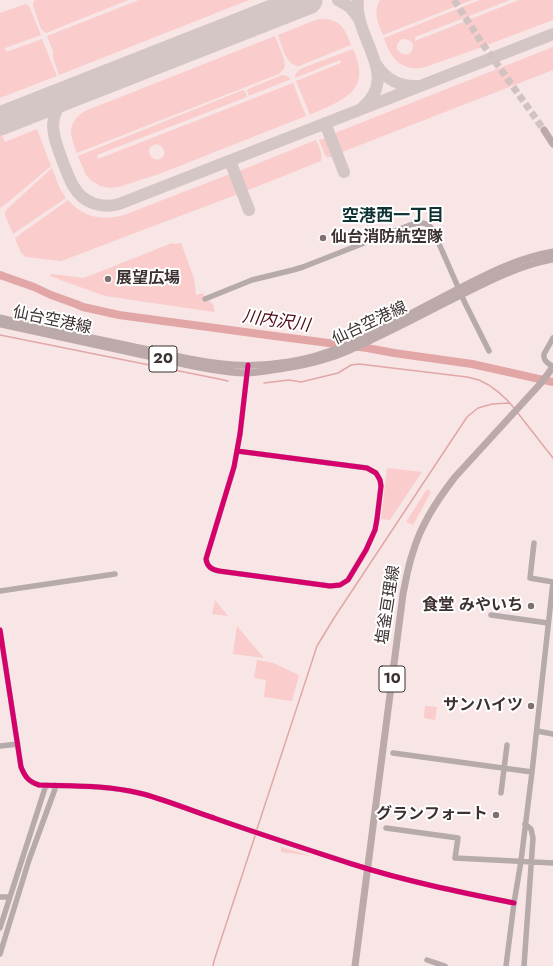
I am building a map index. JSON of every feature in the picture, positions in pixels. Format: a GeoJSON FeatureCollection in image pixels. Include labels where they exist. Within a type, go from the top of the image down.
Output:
{"type":"FeatureCollection","features":[{"type":"Feature","properties":{"kind":"main road"},"geometry":{"type":"LineString","coordinates":[[544,130],[553,144]]}},
{"type":"Feature","properties":{"kind":"main road","name":"仙台空港線"},"geometry":{"type":"LineString","coordinates":[[0,324],[192,366],[216,370],[247,369],[267,371],[327,359],[383,335],[499,269],[532,256],[553,252]]}},
{"type":"Feature","properties":{"kind":"main road","name":"仙台空港線"},"geometry":{"type":"LineString","coordinates":[[0,318],[196,360],[234,365],[247,369],[297,360],[341,347],[460,292],[532,264],[553,259]]}},
{"type":"Feature","properties":{"kind":"main road","name":"塩釜亘理線"},"geometry":{"type":"LineString","coordinates":[[355,966],[404,594],[412,553],[422,528],[433,507],[443,493],[541,383],[553,367]]}},
{"type":"Feature","properties":{"kind":"street"},"geometry":{"type":"LineString","coordinates":[[205,299],[252,280],[303,267],[420,222],[428,224],[433,230],[460,292],[490,351]]}},
{"type":"Feature","properties":{"kind":"street"},"geometry":{"type":"LineString","coordinates":[[553,338],[543,357],[544,360],[553,367]]}},
{"type":"Feature","properties":{"kind":"street"},"geometry":{"type":"LineString","coordinates":[[237,451],[367,468],[376,473],[380,480],[381,486],[378,519],[375,530],[366,550],[345,582],[340,585],[330,586],[219,571],[212,569],[208,565],[206,559],[234,467],[240,434],[247,369]]}},
{"type":"Feature","properties":{"kind":"street"},"geometry":{"type":"LineString","coordinates":[[506,966],[526,824],[553,582],[530,578],[534,543]]}},
{"type":"Feature","properties":{"kind":"street"},"geometry":{"type":"LineString","coordinates":[[0,591],[115,574]]}},
{"type":"Feature","properties":{"kind":"street"},"geometry":{"type":"LineString","coordinates":[[491,614],[548,622]]}},
{"type":"Feature","properties":{"kind":"street"},"geometry":{"type":"LineString","coordinates":[[0,630],[21,767],[24,775],[33,783],[46,785],[94,786],[139,793],[252,832],[368,869],[438,887],[514,903]]}},
{"type":"Feature","properties":{"kind":"street"},"geometry":{"type":"LineString","coordinates":[[537,731],[553,734]]}},
{"type":"Feature","properties":{"kind":"street"},"geometry":{"type":"LineString","coordinates":[[0,746],[18,744]]}},
{"type":"Feature","properties":{"kind":"street"},"geometry":{"type":"LineString","coordinates":[[501,793],[507,745]]}},
{"type":"Feature","properties":{"kind":"street"},"geometry":{"type":"LineString","coordinates":[[393,753],[532,772]]}},
{"type":"Feature","properties":{"kind":"street"},"geometry":{"type":"LineString","coordinates":[[0,928],[46,785]]}},
{"type":"Feature","properties":{"kind":"street"},"geometry":{"type":"LineString","coordinates":[[0,954],[29,860],[55,789],[55,785]]}},
{"type":"Feature","properties":{"kind":"street"},"geometry":{"type":"LineString","coordinates":[[524,966],[533,838],[531,829],[526,824]]}},
{"type":"Feature","properties":{"kind":"street"},"geometry":{"type":"LineString","coordinates":[[386,828],[458,838],[455,858],[553,863]]}},
{"type":"Feature","properties":{"kind":"street"},"geometry":{"type":"LineString","coordinates":[[0,897],[10,897]]}},
{"type":"Feature","properties":{"kind":"street"},"geometry":{"type":"LineString","coordinates":[[427,960],[445,966]]}},
{"type":"Feature","properties":{"kind":"shaded area"},"geometry":{"type":"Polygon","coordinates":[[[35,0],[128,0],[46,33],[41,29],[33,5],[35,0]]]}},
{"type":"Feature","properties":{"kind":"shaded area"},"geometry":{"type":"Polygon","coordinates":[[[139,0],[249,0],[59,75],[53,58],[53,51],[47,36],[139,0]]]}},
{"type":"Feature","properties":{"kind":"shaded area"},"geometry":{"type":"Polygon","coordinates":[[[380,0],[472,0],[383,35],[378,22],[377,14],[380,0]]]}},
{"type":"Feature","properties":{"kind":"shaded area"},"geometry":{"type":"Polygon","coordinates":[[[480,0],[510,0],[415,37],[415,41],[519,0],[553,0],[553,20],[422,68],[407,67],[402,65],[393,57],[384,38],[480,0]],[[402,39],[398,43],[398,50],[401,53],[408,54],[413,48],[413,44],[408,40],[402,39]]]}},
{"type":"Feature","properties":{"kind":"shaded area"},"geometry":{"type":"Polygon","coordinates":[[[25,4],[29,6],[41,35],[5,48],[6,52],[42,39],[57,76],[0,98],[0,13],[25,4]]]}},
{"type":"Feature","properties":{"kind":"shaded area"},"geometry":{"type":"Polygon","coordinates":[[[322,19],[328,19],[338,23],[347,34],[351,45],[299,66],[291,63],[285,55],[278,35],[322,19]]]}},
{"type":"Feature","properties":{"kind":"shaded area"},"geometry":{"type":"Polygon","coordinates":[[[275,36],[284,59],[285,66],[279,74],[77,153],[71,135],[71,130],[75,120],[85,111],[275,36]]]}},
{"type":"Feature","properties":{"kind":"shaded area"},"geometry":{"type":"Polygon","coordinates":[[[553,47],[553,70],[342,152],[335,133],[553,47]]]}},
{"type":"Feature","properties":{"kind":"shaded area"},"geometry":{"type":"Polygon","coordinates":[[[353,49],[358,64],[359,75],[357,85],[343,99],[310,115],[296,81],[341,63],[340,60],[295,78],[295,75],[300,69],[353,49]]]}},
{"type":"Feature","properties":{"kind":"shaded area"},"geometry":{"type":"Polygon","coordinates":[[[282,75],[291,79],[249,96],[247,91],[248,89],[282,75]]]}},
{"type":"Feature","properties":{"kind":"shaded area"},"geometry":{"type":"Polygon","coordinates":[[[293,83],[306,116],[159,174],[119,187],[110,188],[100,186],[86,175],[78,156],[243,90],[245,91],[247,97],[97,155],[98,159],[293,83]],[[156,144],[151,147],[149,154],[154,159],[158,160],[164,155],[164,151],[161,146],[156,144]]]}},
{"type":"Feature","properties":{"kind":"shaded area"},"geometry":{"type":"Polygon","coordinates":[[[37,129],[51,166],[0,208],[0,131],[5,142],[37,129]]]}},
{"type":"Feature","properties":{"kind":"shaded area"},"geometry":{"type":"Polygon","coordinates":[[[325,138],[332,157],[326,157],[319,140],[325,138]]]}},
{"type":"Feature","properties":{"kind":"shaded area"},"geometry":{"type":"Polygon","coordinates":[[[316,140],[321,153],[321,161],[246,191],[239,171],[316,140]]]}},
{"type":"Feature","properties":{"kind":"shaded area"},"geometry":{"type":"Polygon","coordinates":[[[52,168],[60,189],[66,198],[13,234],[5,215],[6,210],[52,168]]]}},
{"type":"Feature","properties":{"kind":"shaded area"},"geometry":{"type":"Polygon","coordinates":[[[230,174],[238,194],[61,261],[26,257],[21,253],[15,238],[68,200],[80,211],[87,214],[101,218],[116,217],[230,174]]]}},
{"type":"Feature","properties":{"kind":"shaded area"},"geometry":{"type":"Polygon","coordinates":[[[172,243],[181,243],[194,278],[196,295],[203,293],[206,301],[213,304],[214,312],[105,296],[50,276],[52,274],[84,278],[172,243]]]}},
{"type":"Feature","properties":{"kind":"shaded area"},"geometry":{"type":"Polygon","coordinates":[[[387,468],[422,472],[390,520],[381,519],[387,468]]]}},
{"type":"Feature","properties":{"kind":"shaded area"},"geometry":{"type":"Polygon","coordinates":[[[427,489],[431,492],[413,525],[406,522],[427,489]]]}},
{"type":"Feature","properties":{"kind":"shaded area"},"geometry":{"type":"Polygon","coordinates":[[[215,600],[228,616],[212,614],[215,600]]]}},
{"type":"Feature","properties":{"kind":"shaded area"},"geometry":{"type":"Polygon","coordinates":[[[237,626],[264,658],[233,654],[237,626]]]}},
{"type":"Feature","properties":{"kind":"shaded area"},"geometry":{"type":"Polygon","coordinates":[[[257,660],[273,663],[299,675],[292,701],[264,697],[266,680],[254,678],[257,660]]]}},
{"type":"Feature","properties":{"kind":"shaded area"},"geometry":{"type":"Polygon","coordinates":[[[425,706],[437,707],[435,720],[424,718],[425,706]]]}},
{"type":"Feature","properties":{"kind":"shaded area"},"geometry":{"type":"Polygon","coordinates":[[[281,847],[312,856],[281,852],[281,847]]]}},
{"type":"Feature","properties":{"kind":"waterway","name":"川内沢川"},"geometry":{"type":"LineString","coordinates":[[0,275],[83,307],[119,315],[367,348],[472,364],[553,382]]}},
{"type":"Feature","properties":{"kind":"waterway"},"geometry":{"type":"LineString","coordinates":[[0,335],[228,381]]}},
{"type":"Feature","properties":{"kind":"waterway"},"geometry":{"type":"LineString","coordinates":[[264,383],[289,380],[301,382],[338,373],[351,365],[359,364],[467,377],[479,380],[499,393],[515,409]]}},
{"type":"Feature","properties":{"kind":"waterway"},"geometry":{"type":"LineString","coordinates":[[257,829],[317,646],[467,417],[478,408],[492,404],[510,403]]}},
{"type":"Feature","properties":{"kind":"waterway"},"geometry":{"type":"LineString","coordinates":[[517,412],[553,458]]}},
{"type":"Feature","properties":{"kind":"waterway"},"geometry":{"type":"LineString","coordinates":[[213,966],[255,836]]}},
{"type":"Feature","properties":{"kind":"taxiway"},"geometry":{"type":"LineString","coordinates":[[338,0],[350,7],[359,19]]}},
{"type":"Feature","properties":{"kind":"taxiway"},"geometry":{"type":"LineString","coordinates":[[358,0],[358,14],[373,55],[377,69],[378,82],[373,95],[363,107]]}},
{"type":"Feature","properties":{"kind":"taxiway"},"geometry":{"type":"LineString","coordinates":[[68,94],[56,111],[54,120],[53,128],[57,146],[70,179],[78,193],[88,201],[106,206],[119,204],[553,34]]}},
{"type":"Feature","properties":{"kind":"taxiway"},"geometry":{"type":"LineString","coordinates":[[376,64],[388,78],[405,85],[417,86]]}},
{"type":"Feature","properties":{"kind":"taxiway"},"geometry":{"type":"LineString","coordinates":[[325,123],[344,172]]}},
{"type":"Feature","properties":{"kind":"taxiway"},"geometry":{"type":"LineString","coordinates":[[230,161],[249,210]]}},
{"type":"Feature","properties":{"kind":"runway"},"geometry":{"type":"LineString","coordinates":[[0,121],[308,0]]}},
{"type":"Feature","properties":{"kind":"tunnel"},"geometry":{"type":"LineString","coordinates":[[454,0],[482,43],[544,130]]}},
{"type":"Feature","properties":{"kind":"cycle path"},"geometry":{"type":"LineString","coordinates":[[237,451],[367,468],[376,473],[380,480],[381,486],[375,530],[366,550],[348,580],[340,585],[330,586],[219,571],[212,569],[207,564],[206,559],[234,467],[240,434],[248,365]]}},
{"type":"Feature","properties":{"kind":"cycle path"},"geometry":{"type":"LineString","coordinates":[[0,630],[21,767],[30,781],[39,785],[102,787],[139,793],[158,798],[265,836],[392,876],[514,903]]}},
{"type":"Feature","properties":{"kind":"place","name":"仙台消防航空隊"},"geometry":{"type":"Point","coordinates":[323,238]}},
{"type":"Feature","properties":{"kind":"place","name":"展望広場"},"geometry":{"type":"Point","coordinates":[108,279]}},
{"type":"Feature","properties":{"kind":"place","name":"食堂 みやいち"},"geometry":{"type":"Point","coordinates":[531,606]}},
{"type":"Feature","properties":{"kind":"place","name":"サンハイツ"},"geometry":{"type":"Point","coordinates":[531,706]}},
{"type":"Feature","properties":{"kind":"place","name":"グランフォート"},"geometry":{"type":"Point","coordinates":[496,815]}},
{"type":"Feature","properties":{"kind":"district","name":"空港西一丁目"},"geometry":{"type":"Point","coordinates":[393,217]}}]}
